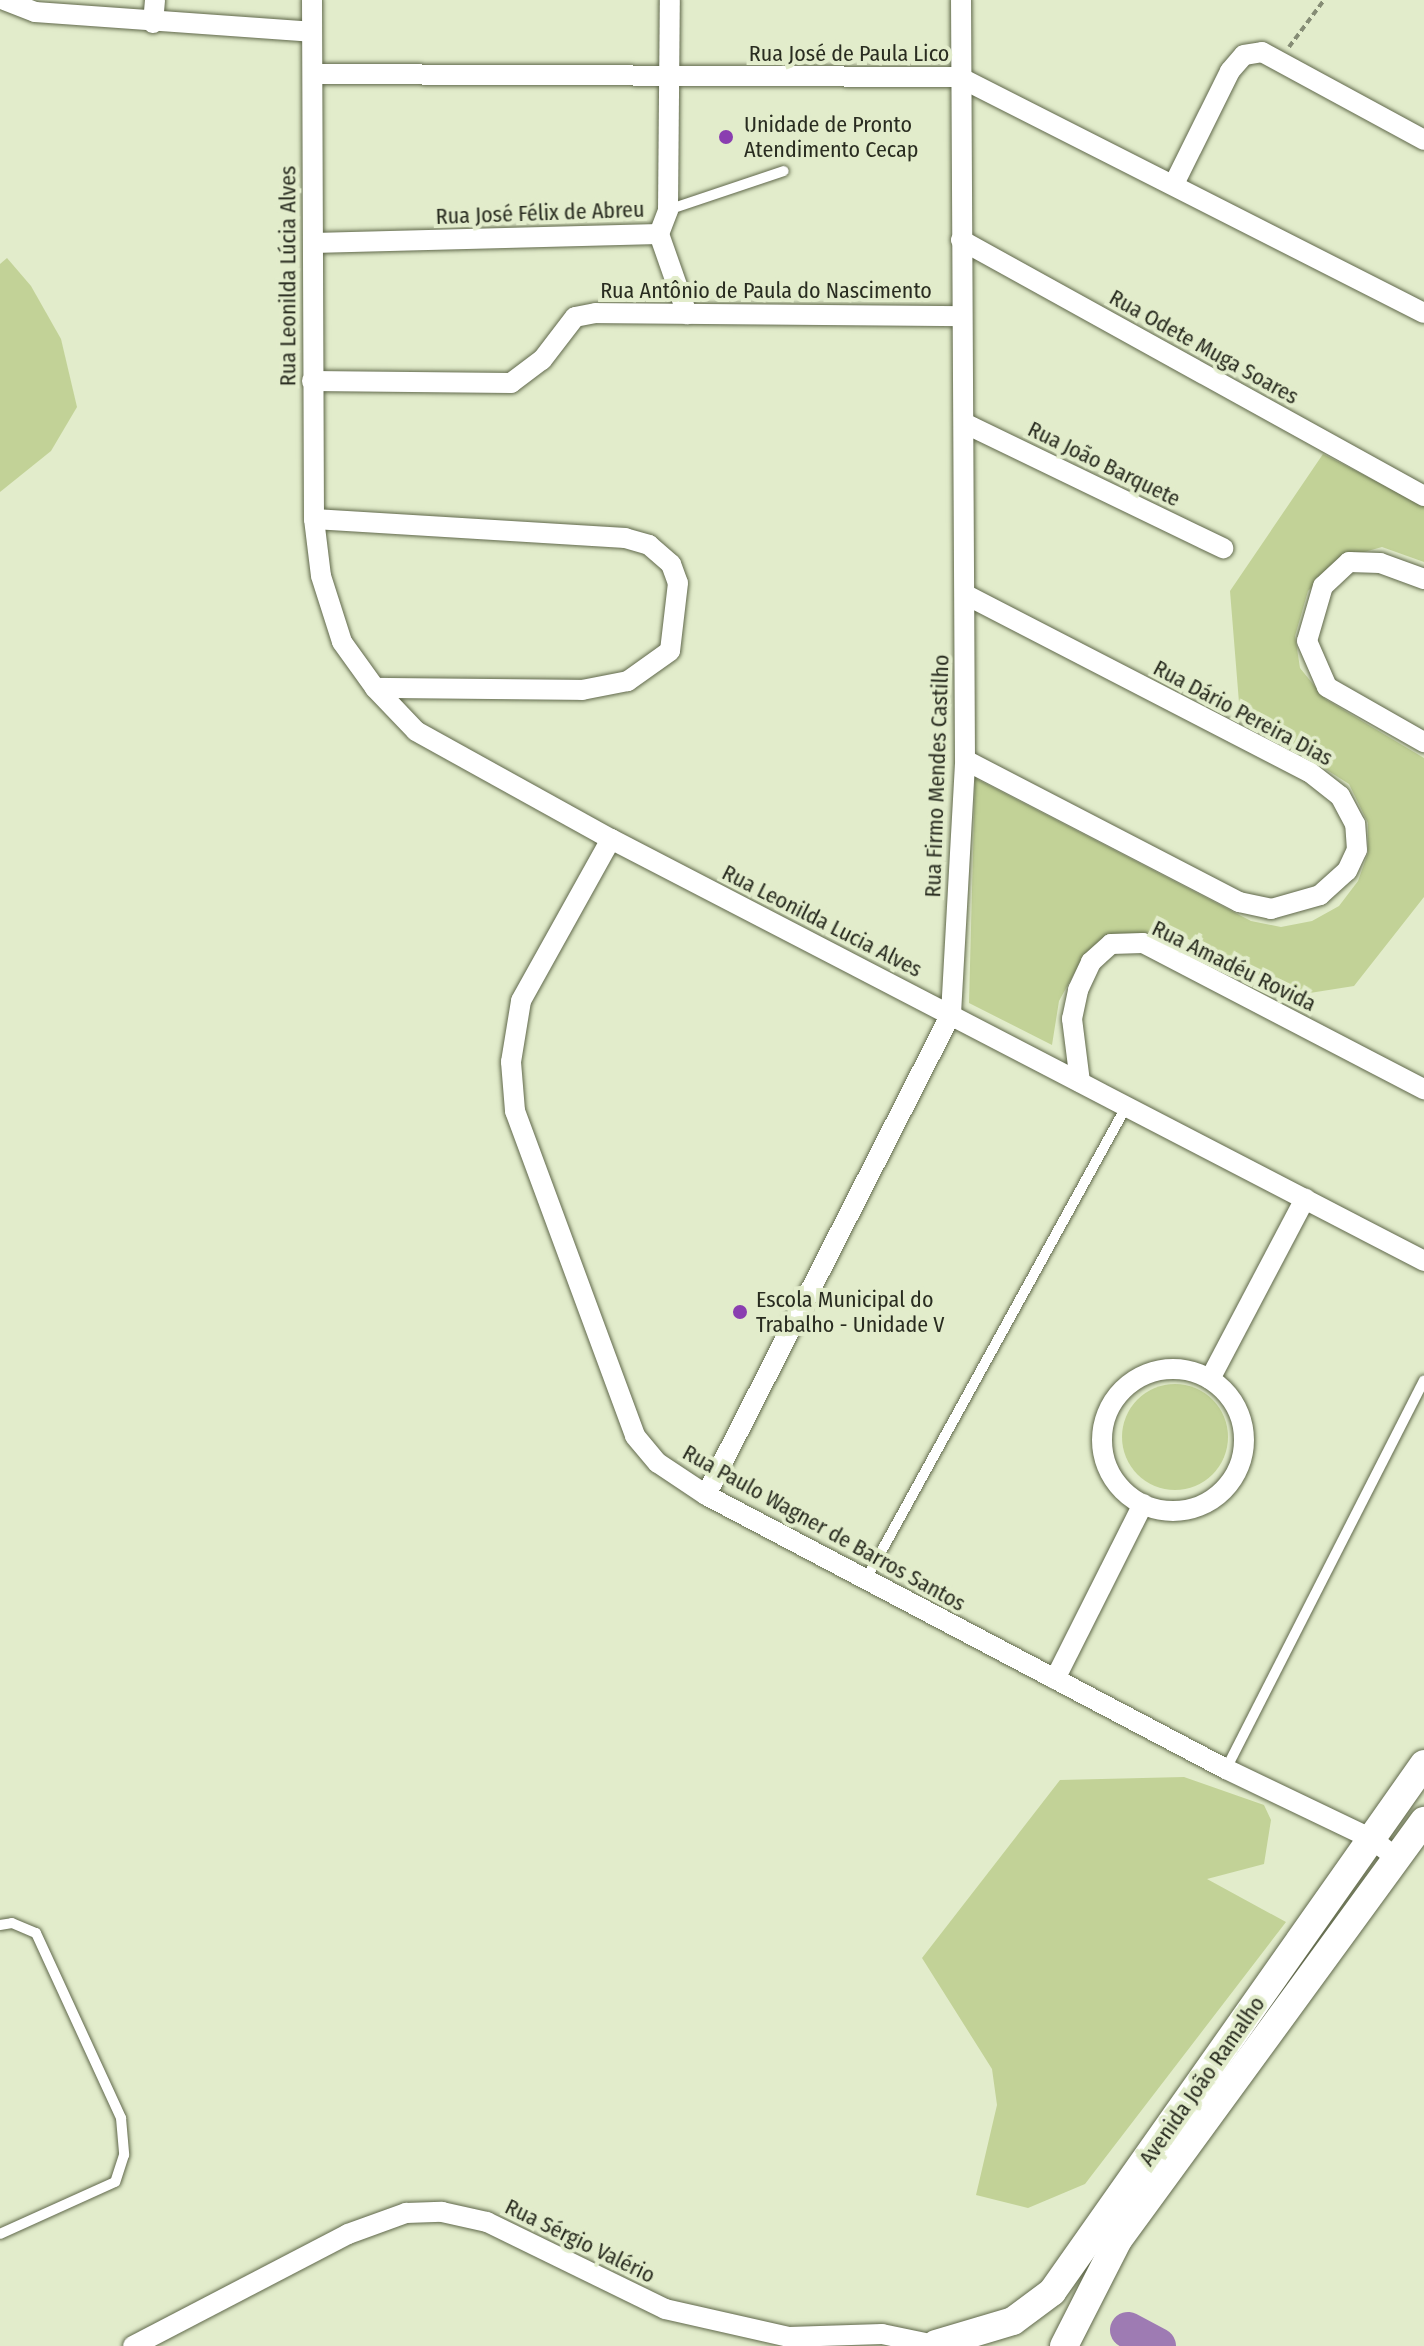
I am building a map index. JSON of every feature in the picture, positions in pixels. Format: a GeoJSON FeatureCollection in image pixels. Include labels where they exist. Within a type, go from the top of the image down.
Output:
{"type":"FeatureCollection","features":[{"type":"Feature","properties":{"kind":"street"},"geometry":{"type":"LineString","coordinates":[[4,0],[35,12],[153,23],[311,32]]}},
{"type":"Feature","properties":{"kind":"street"},"geometry":{"type":"LineString","coordinates":[[153,23],[155,0]]}},
{"type":"Feature","properties":{"kind":"street","name":"Rua Leonilda Lúcia Alves"},"geometry":{"type":"LineString","coordinates":[[312,0],[314,519]]}},
{"type":"Feature","properties":{"kind":"street","name":"Rua José Félix de Abreu"},"geometry":{"type":"LineString","coordinates":[[313,243],[659,234],[668,210],[670,0]]}},
{"type":"Feature","properties":{"kind":"street","name":"Rua Firmo Mendes Castilho"},"geometry":{"type":"LineString","coordinates":[[706,1495],[951,1014],[965,760],[966,595],[960,316],[961,0]]}},
{"type":"Feature","properties":{"kind":"street"},"geometry":{"type":"LineString","coordinates":[[1174,184],[1230,71],[1244,55],[1262,52],[1424,140]]}},
{"type":"Feature","properties":{"kind":"street","name":"Rua José de Paula Lico"},"geometry":{"type":"LineString","coordinates":[[313,74],[959,77],[1424,313]]}},
{"type":"Feature","properties":{"kind":"street"},"geometry":{"type":"LineString","coordinates":[[659,234],[687,314]]}},
{"type":"Feature","properties":{"kind":"street","name":"Rua Odete Muga Soares"},"geometry":{"type":"LineString","coordinates":[[961,240],[1424,496]]}},
{"type":"Feature","properties":{"kind":"street","name":"Rua Antônio de Paula do Nascimento"},"geometry":{"type":"LineString","coordinates":[[312,381],[511,383],[542,360],[575,317],[687,314],[960,316]]}},
{"type":"Feature","properties":{"kind":"street","name":"Rua João Barquete"},"geometry":{"type":"LineString","coordinates":[[964,423],[1223,548]]}},
{"type":"Feature","properties":{"kind":"street"},"geometry":{"type":"LineString","coordinates":[[314,519],[625,538],[649,545],[671,564],[678,583],[670,651],[628,681],[582,690],[375,688]]}},
{"type":"Feature","properties":{"kind":"street","name":"Rua Leonilda Lucia Alves"},"geometry":{"type":"LineString","coordinates":[[314,519],[321,576],[342,642],[375,688],[416,731],[611,839],[1424,1261]]}},
{"type":"Feature","properties":{"kind":"street"},"geometry":{"type":"LineString","coordinates":[[1424,579],[1380,563],[1349,562],[1323,586],[1307,641],[1327,687],[1424,742]]}},
{"type":"Feature","properties":{"kind":"street","name":"Rua Dário Pereira Dias"},"geometry":{"type":"LineString","coordinates":[[965,760],[1239,902],[1271,909],[1320,895],[1347,871],[1357,850],[1355,824],[1340,796],[1309,772],[966,595]]}},
{"type":"Feature","properties":{"kind":"street","name":"Rua Paulo Wagner de Barros Santos"},"geometry":{"type":"LineString","coordinates":[[611,839],[521,1001],[511,1062],[515,1111],[635,1436],[658,1463],[706,1495],[1226,1769],[1372,1839],[1398,1859]]}},
{"type":"Feature","properties":{"kind":"street","name":"Rua Amadéu Rovida"},"geometry":{"type":"LineString","coordinates":[[1080,1082],[1072,1019],[1078,990],[1091,962],[1111,944],[1143,943],[1424,1089]]}},
{"type":"Feature","properties":{"kind":"street"},"geometry":{"type":"LineString","coordinates":[[1210,1379],[1305,1199]]}},
{"type":"Feature","properties":{"kind":"street"},"geometry":{"type":"LineString","coordinates":[[1160,1370],[1186,1370],[1210,1379],[1228,1394],[1243,1426],[1241,1462],[1230,1483],[1190,1509],[1166,1510],[1143,1504],[1122,1489],[1108,1468],[1102,1443],[1105,1418],[1117,1395],[1136,1379],[1160,1370]]}},
{"type":"Feature","properties":{"kind":"street"},"geometry":{"type":"LineString","coordinates":[[1055,1679],[1143,1504]]}},
{"type":"Feature","properties":{"kind":"street","name":"Avenida João Ramalho"},"geometry":{"type":"LineString","coordinates":[[938,2345],[1013,2321],[1052,2292],[1424,1764]]}},
{"type":"Feature","properties":{"kind":"street","name":"Avenida João Ramalho"},"geometry":{"type":"LineString","coordinates":[[1064,2346],[1118,2240],[1424,1821]]}},
{"type":"Feature","properties":{"kind":"street","name":"Rua Sérgio Valério"},"geometry":{"type":"LineString","coordinates":[[133,2346],[348,2234],[406,2213],[442,2212],[487,2222],[665,2309],[789,2337],[882,2334],[938,2345]]}},
{"type":"Feature","properties":{"kind":"lane"},"geometry":{"type":"LineString","coordinates":[[668,210],[784,171]]}},
{"type":"Feature","properties":{"kind":"lane"},"geometry":{"type":"LineString","coordinates":[[865,1581],[1126,1107]]}},
{"type":"Feature","properties":{"kind":"lane"},"geometry":{"type":"LineString","coordinates":[[1226,1769],[1424,1381]]}},
{"type":"Feature","properties":{"kind":"lane"},"geometry":{"type":"LineString","coordinates":[[0,1925],[12,1923],[36,1933],[121,2118],[124,2155],[115,2182],[0,2234]]}},
{"type":"Feature","properties":{"kind":"path"},"geometry":{"type":"LineString","coordinates":[[1274,58],[1299,38],[1324,0]]}},
{"type":"Feature","properties":{"kind":"green space"},"geometry":{"type":"Polygon","coordinates":[[[7,258],[31,286],[61,339],[77,407],[51,451],[0,492],[0,264],[7,258]]]}},
{"type":"Feature","properties":{"kind":"green space"},"geometry":{"type":"Polygon","coordinates":[[[1323,454],[1424,506],[1424,562],[1382,547],[1339,559],[1308,591],[1295,636],[1300,668],[1325,699],[1424,758],[1424,897],[1354,986],[1297,995],[1186,938],[1135,933],[1093,946],[1082,959],[1059,1001],[1052,1045],[969,1003],[975,778],[1251,921],[1281,927],[1312,921],[1339,906],[1358,881],[1368,853],[1368,823],[1349,784],[1240,715],[1230,591],[1323,454]]]}},
{"type":"Feature","properties":{"kind":"green space"},"geometry":{"type":"Polygon","coordinates":[[[1175,1384],[1195,1388],[1212,1400],[1224,1417],[1228,1437],[1224,1457],[1212,1474],[1195,1486],[1175,1490],[1155,1486],[1138,1474],[1126,1457],[1122,1437],[1126,1417],[1138,1400],[1155,1388],[1175,1384]]]}},
{"type":"Feature","properties":{"kind":"green space"},"geometry":{"type":"Polygon","coordinates":[[[1184,1777],[1264,1805],[1271,1820],[1264,1864],[1207,1879],[1286,1922],[1085,2184],[1028,2208],[976,2195],[997,2105],[992,2069],[922,1958],[1060,1780],[1184,1777]]]}},
{"type":"Feature","properties":{"kind":"waterway"},"geometry":{"type":"LineString","coordinates":[[1128,2330],[1158,2346]]}},
{"type":"Feature","properties":{"kind":"place","name":"Unidade de Pronto Atendimento Cecap"},"geometry":{"type":"Point","coordinates":[726,137]}},
{"type":"Feature","properties":{"kind":"place","name":"Escola Municipal do Trabalho - Unidade V"},"geometry":{"type":"Point","coordinates":[740,1312]}}]}
